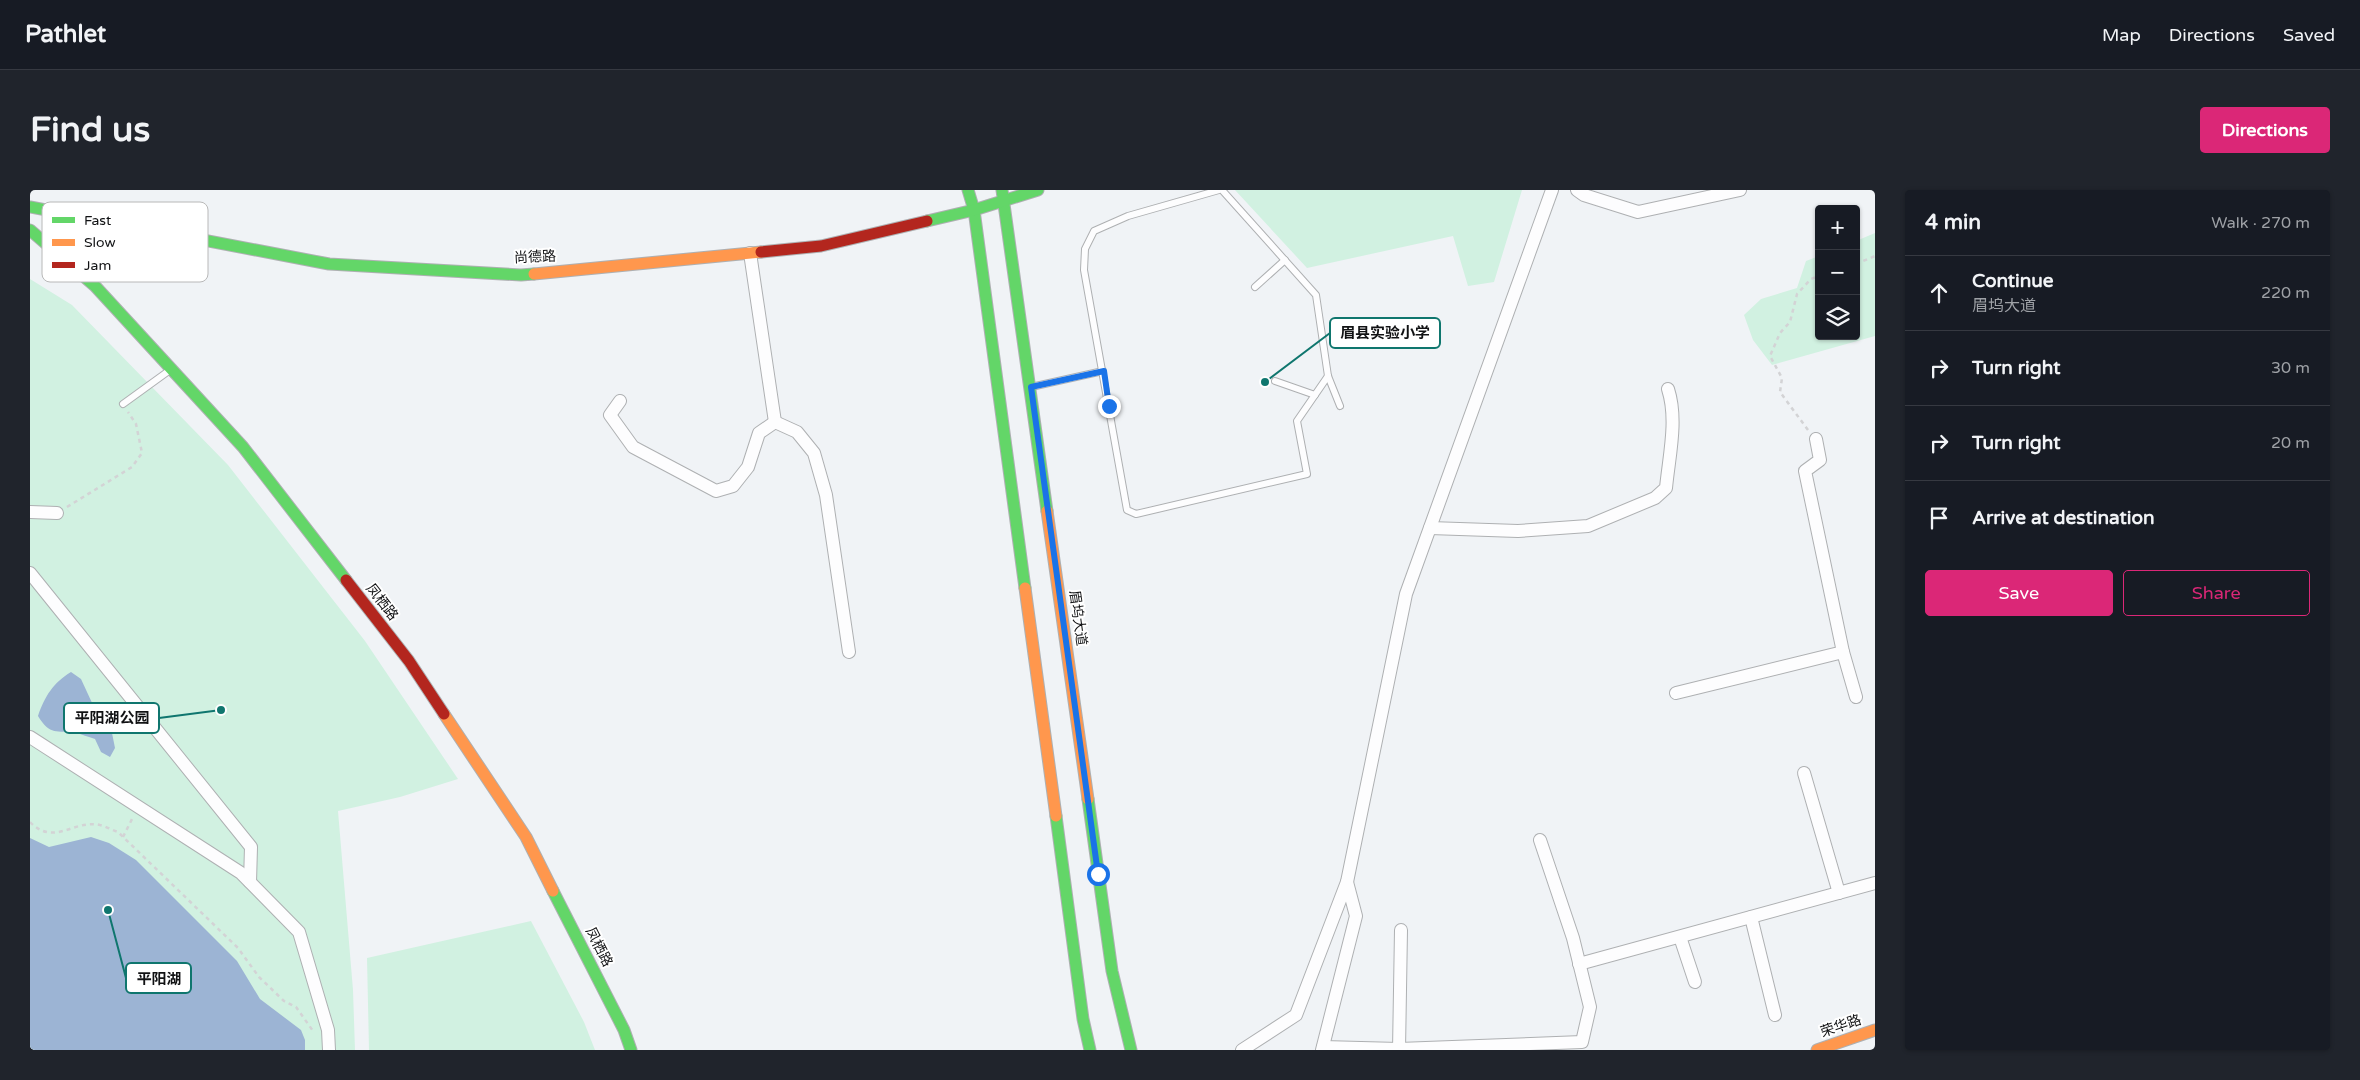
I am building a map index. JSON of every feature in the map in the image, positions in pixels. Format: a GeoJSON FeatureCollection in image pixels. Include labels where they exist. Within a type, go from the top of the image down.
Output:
{"type":"FeatureCollection","features":[{"type":"Feature","properties":{"kind":"street"},"geometry":{"type":"LineString","coordinates":[[968,190],[974,210],[1082,1010],[1090,1050]]}},
{"type":"Feature","properties":{"kind":"street","name":"尚德路"},"geometry":{"type":"LineString","coordinates":[[208,241],[329,264],[521,274],[821,246],[974,210],[1004,195],[1038,190]]}},
{"type":"Feature","properties":{"kind":"street"},"geometry":{"type":"LineString","coordinates":[[1242,1050],[1296,1015],[1347,882],[1406,594],[1552,190]]}},
{"type":"Feature","properties":{"kind":"street"},"geometry":{"type":"LineString","coordinates":[[1577,190],[1584,195],[1638,212],[1740,190]]}},
{"type":"Feature","properties":{"kind":"street","name":"眉坞大道"},"geometry":{"type":"LineString","coordinates":[[1004,195],[1112,971],[1131,1050]]}},
{"type":"Feature","properties":{"kind":"street","name":"凤栖路"},"geometry":{"type":"LineString","coordinates":[[30,230],[42,240]]}},
{"type":"Feature","properties":{"kind":"street"},"geometry":{"type":"LineString","coordinates":[[750,252],[775,422]]}},
{"type":"Feature","properties":{"kind":"street","name":"凤栖路"},"geometry":{"type":"LineString","coordinates":[[90,282],[242,447],[409,660],[526,837],[624,1030],[632,1050]]}},
{"type":"Feature","properties":{"kind":"street"},"geometry":{"type":"LineString","coordinates":[[1430,528],[1518,531],[1588,526],[1655,498],[1666,488],[1672,426],[1671,400],[1668,389]]}},
{"type":"Feature","properties":{"kind":"street"},"geometry":{"type":"LineString","coordinates":[[620,402],[610,415],[633,447],[716,491],[732,486],[748,467],[759,434],[775,422]]}},
{"type":"Feature","properties":{"kind":"street"},"geometry":{"type":"LineString","coordinates":[[775,422],[796,432],[814,452],[826,495],[849,652]]}},
{"type":"Feature","properties":{"kind":"street"},"geometry":{"type":"LineString","coordinates":[[1816,439],[1820,460],[1805,470],[1843,652],[1856,697]]}},
{"type":"Feature","properties":{"kind":"street"},"geometry":{"type":"LineString","coordinates":[[30,512],[58,513]]}},
{"type":"Feature","properties":{"kind":"street"},"geometry":{"type":"LineString","coordinates":[[30,574],[251,847],[250,882]]}},
{"type":"Feature","properties":{"kind":"street"},"geometry":{"type":"LineString","coordinates":[[1676,693],[1843,652]]}},
{"type":"Feature","properties":{"kind":"street"},"geometry":{"type":"LineString","coordinates":[[30,737],[241,873],[299,932],[328,1030],[329,1050]]}},
{"type":"Feature","properties":{"kind":"street"},"geometry":{"type":"LineString","coordinates":[[1804,773],[1839,893]]}},
{"type":"Feature","properties":{"kind":"street"},"geometry":{"type":"LineString","coordinates":[[1347,882],[1356,916],[1323,1048],[1399,1050],[1582,1042],[1590,1007],[1573,938],[1540,840]]}},
{"type":"Feature","properties":{"kind":"street"},"geometry":{"type":"LineString","coordinates":[[1579,964],[1875,883]]}},
{"type":"Feature","properties":{"kind":"street"},"geometry":{"type":"LineString","coordinates":[[1751,917],[1775,1015]]}},
{"type":"Feature","properties":{"kind":"street"},"geometry":{"type":"LineString","coordinates":[[1399,1050],[1402,930]]}},
{"type":"Feature","properties":{"kind":"street"},"geometry":{"type":"LineString","coordinates":[[1680,936],[1695,982]]}},
{"type":"Feature","properties":{"kind":"street","name":"荣华路"},"geometry":{"type":"LineString","coordinates":[[1817,1050],[1875,1030]]}},
{"type":"Feature","properties":{"kind":"lane"},"geometry":{"type":"LineString","coordinates":[[1328,376],[1297,421],[1307,474],[1136,514],[1127,510],[1104,371],[1084,270],[1084,249],[1094,231],[1128,216],[1221,190],[1316,294],[1328,376],[1340,406]]}},
{"type":"Feature","properties":{"kind":"lane"},"geometry":{"type":"LineString","coordinates":[[1255,287],[1285,260]]}},
{"type":"Feature","properties":{"kind":"lane"},"geometry":{"type":"LineString","coordinates":[[123,404],[171,370]]}},
{"type":"Feature","properties":{"kind":"lane"},"geometry":{"type":"LineString","coordinates":[[1031,387],[1104,371]]}},
{"type":"Feature","properties":{"kind":"lane"},"geometry":{"type":"LineString","coordinates":[[1275,380],[1315,395]]}},
{"type":"Feature","properties":{"kind":"path"},"geometry":{"type":"LineString","coordinates":[[1860,262],[1875,256]]}},
{"type":"Feature","properties":{"kind":"path"},"geometry":{"type":"LineString","coordinates":[[1815,278],[1811,279],[1797,294],[1790,322],[1780,333],[1770,356],[1782,378],[1780,392],[1792,411],[1816,439]]}},
{"type":"Feature","properties":{"kind":"path"},"geometry":{"type":"LineString","coordinates":[[58,513],[132,467],[142,453],[136,424],[123,404]]}},
{"type":"Feature","properties":{"kind":"path"},"geometry":{"type":"LineString","coordinates":[[123,838],[138,806]]}},
{"type":"Feature","properties":{"kind":"path"},"geometry":{"type":"LineString","coordinates":[[30,822],[38,830],[49,833],[98,824],[118,832],[238,948],[259,977],[284,1001],[296,1007],[318,1037]]}},
{"type":"Feature","properties":{"kind":"green space"},"geometry":{"type":"Polygon","coordinates":[[[1235,190],[1522,190],[1494,282],[1468,286],[1453,236],[1307,268],[1235,190]]]}},
{"type":"Feature","properties":{"kind":"green space"},"geometry":{"type":"Polygon","coordinates":[[[1875,233],[1875,336],[1772,365],[1753,340],[1744,315],[1761,299],[1797,288],[1806,261],[1815,258],[1815,340],[1860,340],[1860,239],[1875,233]]]}},
{"type":"Feature","properties":{"kind":"green space"},"geometry":{"type":"Polygon","coordinates":[[[30,279],[72,305],[228,465],[365,641],[458,779],[400,797],[338,811],[353,990],[355,1050],[30,1050],[30,279]]]}},
{"type":"Feature","properties":{"kind":"green space"},"geometry":{"type":"Polygon","coordinates":[[[531,921],[584,1022],[595,1050],[369,1050],[367,958],[531,921]]]}},
{"type":"Feature","properties":{"kind":"water"},"geometry":{"type":"Polygon","coordinates":[[[71,672],[81,679],[99,718],[112,733],[115,748],[110,757],[101,752],[95,739],[78,733],[54,731],[46,727],[38,716],[50,691],[71,672]]]}},
{"type":"Feature","properties":{"kind":"water"},"geometry":{"type":"Polygon","coordinates":[[[91,837],[109,843],[136,860],[237,961],[260,999],[301,1030],[305,1040],[305,1050],[30,1050],[30,838],[49,847],[91,837]]]}},
{"type":"Feature","properties":{"kind":"traffic: fast"},"geometry":{"type":"LineString","coordinates":[[968,190],[974,210],[1025,588]]}},
{"type":"Feature","properties":{"kind":"traffic: fast"},"geometry":{"type":"LineString","coordinates":[[1002,190],[1047,511]]}},
{"type":"Feature","properties":{"kind":"traffic: fast"},"geometry":{"type":"LineString","coordinates":[[927,221],[974,210],[1038,190]]}},
{"type":"Feature","properties":{"kind":"traffic: fast"},"geometry":{"type":"LineString","coordinates":[[30,207],[42,209]]}},
{"type":"Feature","properties":{"kind":"traffic: fast"},"geometry":{"type":"LineString","coordinates":[[30,230],[42,240]]}},
{"type":"Feature","properties":{"kind":"traffic: fast"},"geometry":{"type":"LineString","coordinates":[[208,241],[329,264],[521,275],[534,274]]}},
{"type":"Feature","properties":{"kind":"traffic: fast"},"geometry":{"type":"LineString","coordinates":[[90,282],[243,447],[346,580]]}},
{"type":"Feature","properties":{"kind":"traffic: fast"},"geometry":{"type":"LineString","coordinates":[[1088,799],[1112,971],[1131,1050]]}},
{"type":"Feature","properties":{"kind":"traffic: fast"},"geometry":{"type":"LineString","coordinates":[[1056,816],[1083,1019],[1090,1050]]}},
{"type":"Feature","properties":{"kind":"traffic: fast"},"geometry":{"type":"LineString","coordinates":[[553,891],[624,1030],[631,1050]]}},
{"type":"Feature","properties":{"kind":"traffic: slow"},"geometry":{"type":"LineString","coordinates":[[534,274],[761,252]]}},
{"type":"Feature","properties":{"kind":"traffic: slow"},"geometry":{"type":"LineString","coordinates":[[1047,511],[1088,799]]}},
{"type":"Feature","properties":{"kind":"traffic: slow"},"geometry":{"type":"LineString","coordinates":[[1025,588],[1056,816]]}},
{"type":"Feature","properties":{"kind":"traffic: slow"},"geometry":{"type":"LineString","coordinates":[[444,714],[526,837],[553,891]]}},
{"type":"Feature","properties":{"kind":"traffic: slow"},"geometry":{"type":"LineString","coordinates":[[1817,1050],[1875,1030]]}},
{"type":"Feature","properties":{"kind":"traffic: jam"},"geometry":{"type":"LineString","coordinates":[[761,252],[821,246],[927,221]]}},
{"type":"Feature","properties":{"kind":"traffic: jam"},"geometry":{"type":"LineString","coordinates":[[346,580],[409,661],[444,714]]}},
{"type":"Feature","properties":{"kind":"place","name":"眉县实验小学"},"geometry":{"type":"Point","coordinates":[1265,382]}},
{"type":"Feature","properties":{"kind":"place","name":"平阳湖公园"},"geometry":{"type":"Point","coordinates":[221,710]}},
{"type":"Feature","properties":{"kind":"place","name":"平阳湖"},"geometry":{"type":"Point","coordinates":[108,910]}},
{"type":"Feature","properties":{"kind":"route"},"geometry":{"type":"LineString","coordinates":[[1098,874],[1031,387],[1104,371],[1109,406]]}}]}
